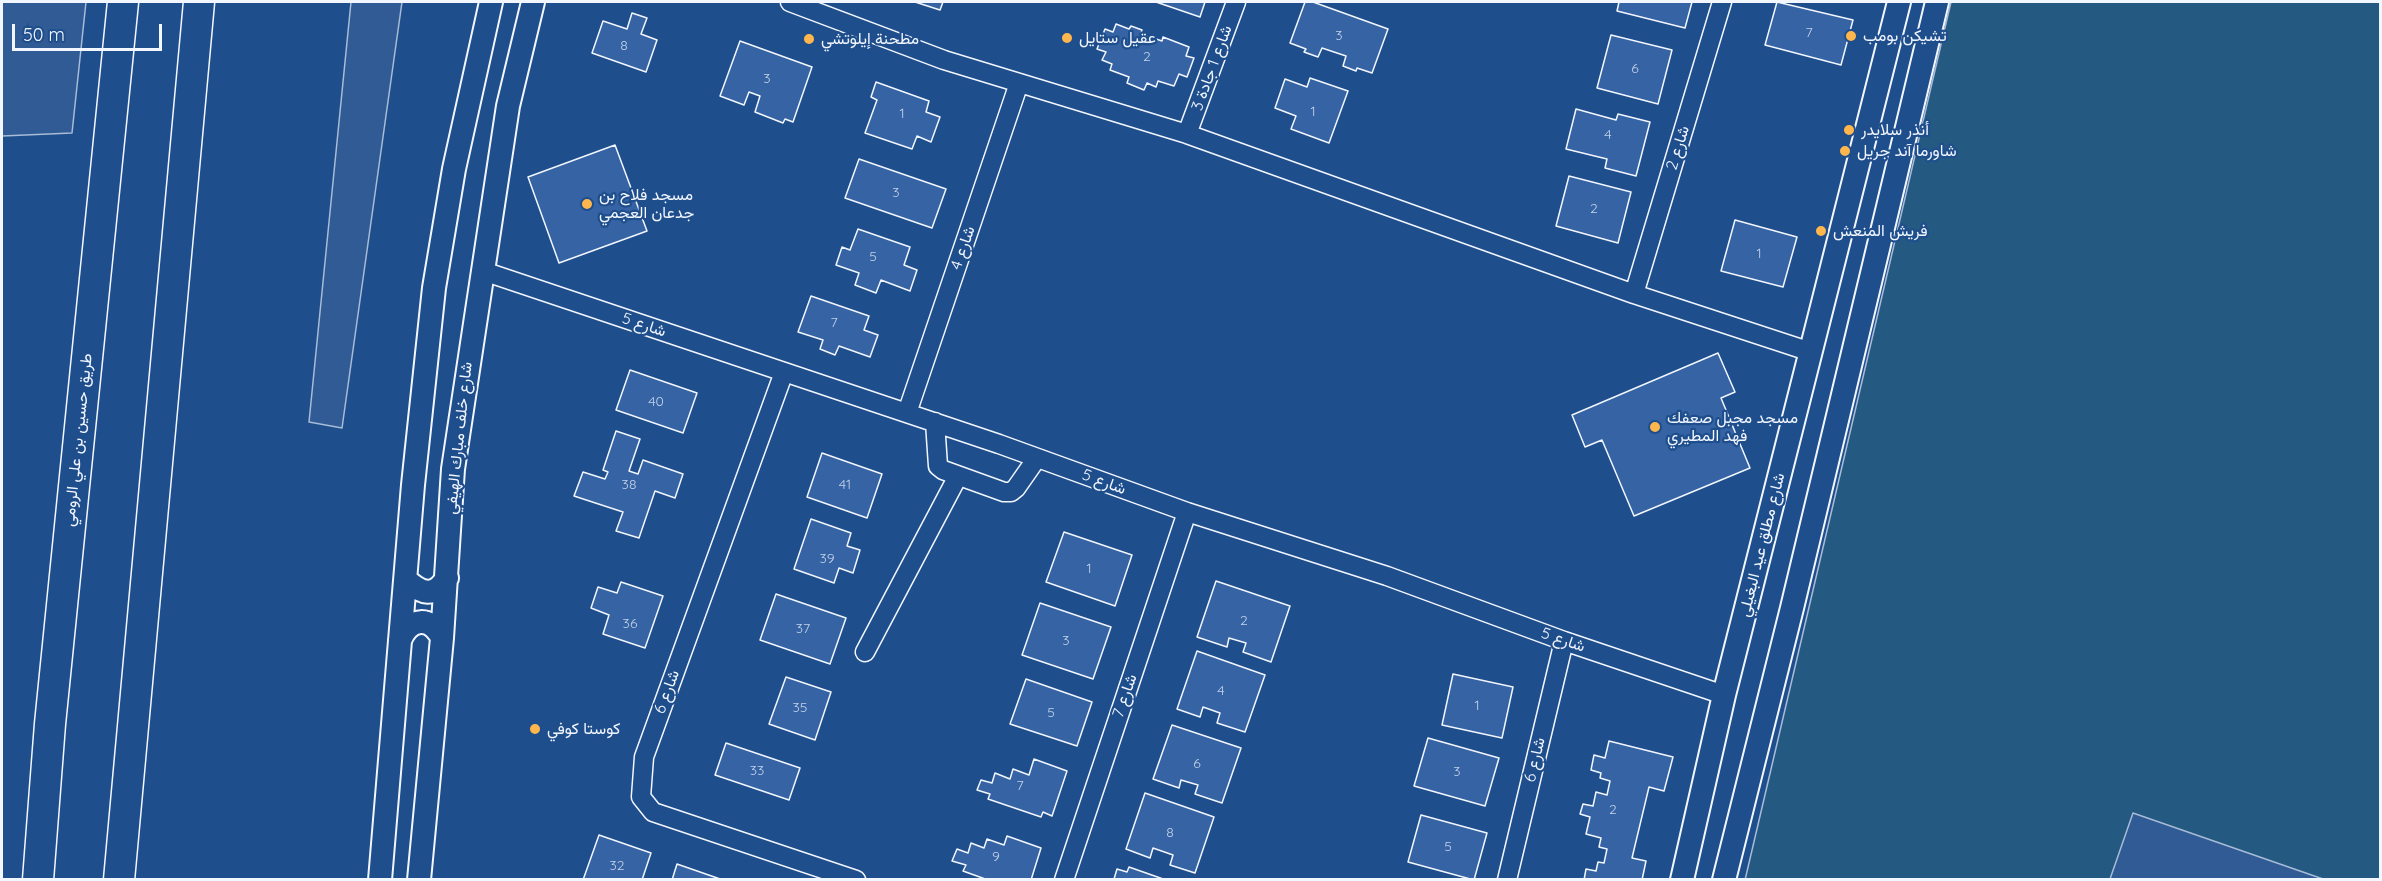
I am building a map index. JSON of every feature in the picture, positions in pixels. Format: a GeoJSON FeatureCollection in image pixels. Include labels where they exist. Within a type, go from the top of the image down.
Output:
{"type":"FeatureCollection","features":[{"type":"Feature","properties":{"kind":"highway","name":"طريق حسين بن علي الرومي"},"geometry":{"type":"LineString","coordinates":[[38,879],[51,712],[123,2]]}},
{"type":"Feature","properties":{"kind":"highway"},"geometry":{"type":"LineString","coordinates":[[121,879],[199,2]]}},
{"type":"Feature","properties":{"kind":"street"},"geometry":{"type":"LineString","coordinates":[[380,879],[421,398],[434,288],[454,169],[491,2]]}},
{"type":"Feature","properties":{"kind":"street","name":"شارع خلف مبارك الهيفي"},"geometry":{"type":"LineString","coordinates":[[420,879],[447,578],[453,469],[472,330],[508,106],[533,2]]}},
{"type":"Feature","properties":{"kind":"street"},"geometry":{"type":"LineString","coordinates":[[790,2],[944,60],[1187,134],[1634,294],[1811,352]]}},
{"type":"Feature","properties":{"kind":"street","name":"شارع 1 جادة 3"},"geometry":{"type":"LineString","coordinates":[[1187,134],[1236,2]]}},
{"type":"Feature","properties":{"kind":"street","name":"شارع 2"},"geometry":{"type":"LineString","coordinates":[[1634,294],[1722,2]]}},
{"type":"Feature","properties":{"kind":"street","name":"شارع مطلق عيد البغيلي"},"geometry":{"type":"LineString","coordinates":[[1682,879],[1724,695],[1899,2]]}},
{"type":"Feature","properties":{"kind":"street"},"geometry":{"type":"LineString","coordinates":[[1724,879],[1792,608],[1937,2]]}},
{"type":"Feature","properties":{"kind":"street","name":"شارع 4"},"geometry":{"type":"LineString","coordinates":[[907,413],[1019,83]]}},
{"type":"Feature","properties":{"kind":"street","name":"شارع 5"},"geometry":{"type":"LineString","coordinates":[[483,271],[935,422],[1187,512],[1387,576],[1564,641],[1724,695]]}},
{"type":"Feature","properties":{"kind":"street","name":"شارع 6"},"geometry":{"type":"LineString","coordinates":[[784,372],[644,757],[641,797],[653,812],[856,879]]}},
{"type":"Feature","properties":{"kind":"street"},"geometry":{"type":"LineString","coordinates":[[935,422],[938,466],[958,476],[1004,492],[1011,492],[1037,458]]}},
{"type":"Feature","properties":{"kind":"street"},"geometry":{"type":"LineString","coordinates":[[865,651],[958,476]]}},
{"type":"Feature","properties":{"kind":"street","name":"شارع 7"},"geometry":{"type":"LineString","coordinates":[[1064,879],[1187,512]]}},
{"type":"Feature","properties":{"kind":"street"},"geometry":{"type":"LineString","coordinates":[[406,580],[423,592],[433,592],[447,578]]}},
{"type":"Feature","properties":{"kind":"street"},"geometry":{"type":"LineString","coordinates":[[400,640],[404,631],[411,624],[421,622],[438,629],[442,638]]}},
{"type":"Feature","properties":{"kind":"street","name":"شارع 6"},"geometry":{"type":"LineString","coordinates":[[1507,879],[1564,641]]}},
{"type":"Feature","properties":{"kind":"shaded area"},"geometry":{"type":"Polygon","coordinates":[[[2,2],[86,2],[72,133],[2,136],[2,2]]]}},
{"type":"Feature","properties":{"kind":"shaded area"},"geometry":{"type":"Polygon","coordinates":[[[351,2],[402,2],[342,428],[309,422],[351,2]]]}},
{"type":"Feature","properties":{"kind":"shaded area"},"geometry":{"type":"Polygon","coordinates":[[[1951,2],[2380,2],[2380,879],[1745,880],[1951,2]]]}},
{"type":"Feature","properties":{"kind":"shaded area"},"geometry":{"type":"Polygon","coordinates":[[[2133,813],[2323,879],[2110,879],[2133,813]]]}},
{"type":"Feature","properties":{"kind":"building"},"geometry":{"type":"Polygon","coordinates":[[[915,2],[943,2],[940,10],[915,2]]]}},
{"type":"Feature","properties":{"kind":"building"},"geometry":{"type":"Polygon","coordinates":[[[1156,2],[1205,2],[1200,17],[1156,2]]]}},
{"type":"Feature","properties":{"kind":"building"},"geometry":{"type":"Polygon","coordinates":[[[1305,2],[1313,2],[1388,29],[1372,73],[1357,68],[1356,71],[1343,66],[1346,56],[1322,48],[1318,57],[1290,43],[1305,2]]]}},
{"type":"Feature","properties":{"kind":"building"},"geometry":{"type":"Polygon","coordinates":[[[1619,2],[1692,2],[1685,28],[1617,11],[1619,2]]]}},
{"type":"Feature","properties":{"kind":"building"},"geometry":{"type":"Polygon","coordinates":[[[1777,2],[1853,20],[1841,65],[1765,45],[1777,2]]]}},
{"type":"Feature","properties":{"kind":"building"},"geometry":{"type":"Polygon","coordinates":[[[632,13],[647,18],[641,34],[657,40],[646,72],[592,53],[603,21],[627,29],[632,13]]]}},
{"type":"Feature","properties":{"kind":"building"},"geometry":{"type":"Polygon","coordinates":[[[1116,24],[1129,29],[1131,26],[1142,30],[1141,34],[1162,41],[1163,37],[1189,47],[1186,56],[1194,58],[1187,77],[1179,74],[1174,86],[1158,81],[1156,87],[1147,83],[1144,90],[1127,83],[1129,77],[1110,70],[1112,64],[1102,60],[1106,52],[1097,49],[1105,29],[1113,32],[1116,24]]]}},
{"type":"Feature","properties":{"kind":"building"},"geometry":{"type":"Polygon","coordinates":[[[1611,35],[1672,50],[1658,104],[1597,88],[1611,35]]]}},
{"type":"Feature","properties":{"kind":"building"},"geometry":{"type":"Polygon","coordinates":[[[740,41],[812,67],[793,122],[785,119],[783,123],[755,112],[760,96],[749,92],[744,105],[720,96],[740,41]]]}},
{"type":"Feature","properties":{"kind":"building"},"geometry":{"type":"Polygon","coordinates":[[[1310,78],[1348,91],[1329,143],[1291,129],[1296,116],[1275,108],[1285,79],[1307,87],[1310,78]]]}},
{"type":"Feature","properties":{"kind":"building"},"geometry":{"type":"Polygon","coordinates":[[[876,82],[929,101],[926,112],[940,117],[931,142],[917,136],[912,149],[865,133],[877,100],[871,97],[876,82]]]}},
{"type":"Feature","properties":{"kind":"building"},"geometry":{"type":"Polygon","coordinates":[[[1576,109],[1616,120],[1618,114],[1650,122],[1636,176],[1605,168],[1607,159],[1566,149],[1576,109]]]}},
{"type":"Feature","properties":{"kind":"building","name":"مسجد فلاح بن جدعان العجمي"},"geometry":{"type":"Polygon","coordinates":[[[615,145],[647,231],[559,263],[528,177],[615,145]]]}},
{"type":"Feature","properties":{"kind":"building"},"geometry":{"type":"Polygon","coordinates":[[[859,159],[946,189],[932,228],[845,198],[859,159]]]}},
{"type":"Feature","properties":{"kind":"building"},"geometry":{"type":"Polygon","coordinates":[[[1569,176],[1631,192],[1618,243],[1556,226],[1569,176]]]}},
{"type":"Feature","properties":{"kind":"building"},"geometry":{"type":"Polygon","coordinates":[[[1735,220],[1797,237],[1783,287],[1721,271],[1735,220]]]}},
{"type":"Feature","properties":{"kind":"building"},"geometry":{"type":"Polygon","coordinates":[[[858,229],[910,247],[904,265],[917,270],[910,291],[881,280],[876,293],[855,285],[859,273],[836,265],[842,247],[850,250],[858,229]]]}},
{"type":"Feature","properties":{"kind":"building"},"geometry":{"type":"Polygon","coordinates":[[[811,296],[869,316],[864,330],[878,335],[870,357],[839,346],[835,355],[820,349],[823,340],[798,332],[811,296]]]}},
{"type":"Feature","properties":{"kind":"building","name":"مسجد مجبل صعفك فهد المطيري"},"geometry":{"type":"Polygon","coordinates":[[[1718,353],[1735,392],[1721,398],[1750,468],[1634,516],[1602,440],[1585,447],[1572,415],[1718,353]]]}},
{"type":"Feature","properties":{"kind":"building"},"geometry":{"type":"Polygon","coordinates":[[[630,370],[697,393],[683,433],[616,410],[630,370]]]}},
{"type":"Feature","properties":{"kind":"building"},"geometry":{"type":"Polygon","coordinates":[[[616,431],[640,439],[629,471],[638,474],[643,460],[683,474],[675,498],[655,491],[639,538],[616,531],[623,512],[574,496],[583,472],[605,479],[608,472],[603,470],[616,431]]]}},
{"type":"Feature","properties":{"kind":"building"},"geometry":{"type":"Polygon","coordinates":[[[822,453],[882,474],[867,518],[807,497],[822,453]]]}},
{"type":"Feature","properties":{"kind":"building"},"geometry":{"type":"Polygon","coordinates":[[[811,519],[851,533],[847,546],[860,550],[853,573],[839,568],[834,583],[794,569],[811,519]]]}},
{"type":"Feature","properties":{"kind":"building"},"geometry":{"type":"Polygon","coordinates":[[[1064,532],[1132,555],[1115,606],[1046,582],[1064,532]]]}},
{"type":"Feature","properties":{"kind":"building"},"geometry":{"type":"Polygon","coordinates":[[[1216,581],[1290,606],[1271,662],[1243,652],[1246,643],[1229,638],[1227,647],[1197,637],[1216,581]]]}},
{"type":"Feature","properties":{"kind":"building"},"geometry":{"type":"Polygon","coordinates":[[[621,582],[663,596],[645,648],[603,634],[609,615],[591,608],[598,587],[617,593],[621,582]]]}},
{"type":"Feature","properties":{"kind":"building"},"geometry":{"type":"Polygon","coordinates":[[[776,594],[846,618],[830,664],[760,640],[776,594]]]}},
{"type":"Feature","properties":{"kind":"building"},"geometry":{"type":"Polygon","coordinates":[[[1040,603],[1111,627],[1093,679],[1022,655],[1040,603]]]}},
{"type":"Feature","properties":{"kind":"building"},"geometry":{"type":"Polygon","coordinates":[[[1197,651],[1265,675],[1245,732],[1217,723],[1220,713],[1203,707],[1200,717],[1177,709],[1197,651]]]}},
{"type":"Feature","properties":{"kind":"building"},"geometry":{"type":"Polygon","coordinates":[[[1453,674],[1513,687],[1502,738],[1442,725],[1453,674]]]}},
{"type":"Feature","properties":{"kind":"building"},"geometry":{"type":"Polygon","coordinates":[[[786,677],[831,692],[815,740],[769,724],[786,677]]]}},
{"type":"Feature","properties":{"kind":"building"},"geometry":{"type":"Polygon","coordinates":[[[1026,679],[1092,702],[1077,746],[1010,724],[1026,679]]]}},
{"type":"Feature","properties":{"kind":"building"},"geometry":{"type":"Polygon","coordinates":[[[1172,725],[1241,748],[1222,803],[1195,794],[1198,785],[1181,780],[1179,788],[1153,779],[1172,725]]]}},
{"type":"Feature","properties":{"kind":"building"},"geometry":{"type":"Polygon","coordinates":[[[1428,738],[1499,758],[1485,806],[1414,786],[1428,738]]]}},
{"type":"Feature","properties":{"kind":"building"},"geometry":{"type":"Polygon","coordinates":[[[1609,741],[1673,757],[1664,791],[1649,787],[1632,858],[1646,861],[1642,880],[1584,880],[1586,869],[1596,871],[1598,862],[1604,863],[1607,849],[1599,847],[1601,838],[1586,834],[1590,817],[1580,814],[1583,804],[1593,806],[1596,792],[1607,795],[1610,781],[1600,778],[1601,773],[1591,770],[1594,755],[1605,758],[1609,741]]]}},
{"type":"Feature","properties":{"kind":"building"},"geometry":{"type":"Polygon","coordinates":[[[726,743],[800,768],[789,800],[715,775],[726,743]]]}},
{"type":"Feature","properties":{"kind":"building"},"geometry":{"type":"Polygon","coordinates":[[[1034,759],[1067,771],[1052,816],[1043,812],[1041,817],[988,799],[990,794],[977,790],[981,780],[992,783],[995,773],[1010,779],[1013,769],[1029,775],[1034,759]]]}},
{"type":"Feature","properties":{"kind":"building"},"geometry":{"type":"Polygon","coordinates":[[[1145,793],[1214,817],[1195,873],[1170,865],[1173,855],[1153,848],[1150,858],[1126,849],[1145,793]]]}},
{"type":"Feature","properties":{"kind":"building"},"geometry":{"type":"Polygon","coordinates":[[[1421,815],[1487,833],[1474,880],[1408,862],[1421,815]]]}},
{"type":"Feature","properties":{"kind":"building"},"geometry":{"type":"Polygon","coordinates":[[[599,835],[651,853],[642,880],[583,880],[599,835]]]}},
{"type":"Feature","properties":{"kind":"building"},"geometry":{"type":"Polygon","coordinates":[[[1007,836],[1041,848],[1031,880],[988,880],[963,871],[966,865],[952,861],[957,849],[968,853],[971,843],[984,848],[987,839],[1004,845],[1007,836]]]}},
{"type":"Feature","properties":{"kind":"building"},"geometry":{"type":"Polygon","coordinates":[[[677,864],[723,880],[672,880],[677,864]]]}},
{"type":"Feature","properties":{"kind":"building"},"geometry":{"type":"Polygon","coordinates":[[[1129,867],[1166,880],[1114,879],[1117,869],[1127,872],[1129,867]]]}},
{"type":"Feature","properties":{"kind":"place","name":"تشيكن بومب"},"geometry":{"type":"Point","coordinates":[1851,36]}},
{"type":"Feature","properties":{"kind":"place","name":"عقيل ستايل"},"geometry":{"type":"Point","coordinates":[1067,38]}},
{"type":"Feature","properties":{"kind":"place","name":"مطحنة إيلوتشي"},"geometry":{"type":"Point","coordinates":[809,39]}},
{"type":"Feature","properties":{"kind":"place","name":"أنذر سلايدر"},"geometry":{"type":"Point","coordinates":[1849,130]}},
{"type":"Feature","properties":{"kind":"place","name":"شاورما آند جريل"},"geometry":{"type":"Point","coordinates":[1845,151]}},
{"type":"Feature","properties":{"kind":"place","name":"مسجد فلاح بن جدعان العجمي"},"geometry":{"type":"Point","coordinates":[587,204]}},
{"type":"Feature","properties":{"kind":"place","name":"فريش المنعش"},"geometry":{"type":"Point","coordinates":[1821,231]}},
{"type":"Feature","properties":{"kind":"place","name":"مسجد مجبل صعفك فهد المطيري"},"geometry":{"type":"Point","coordinates":[1655,427]}},
{"type":"Feature","properties":{"kind":"place","name":"كوستا كوفي"},"geometry":{"type":"Point","coordinates":[535,729]}}]}
